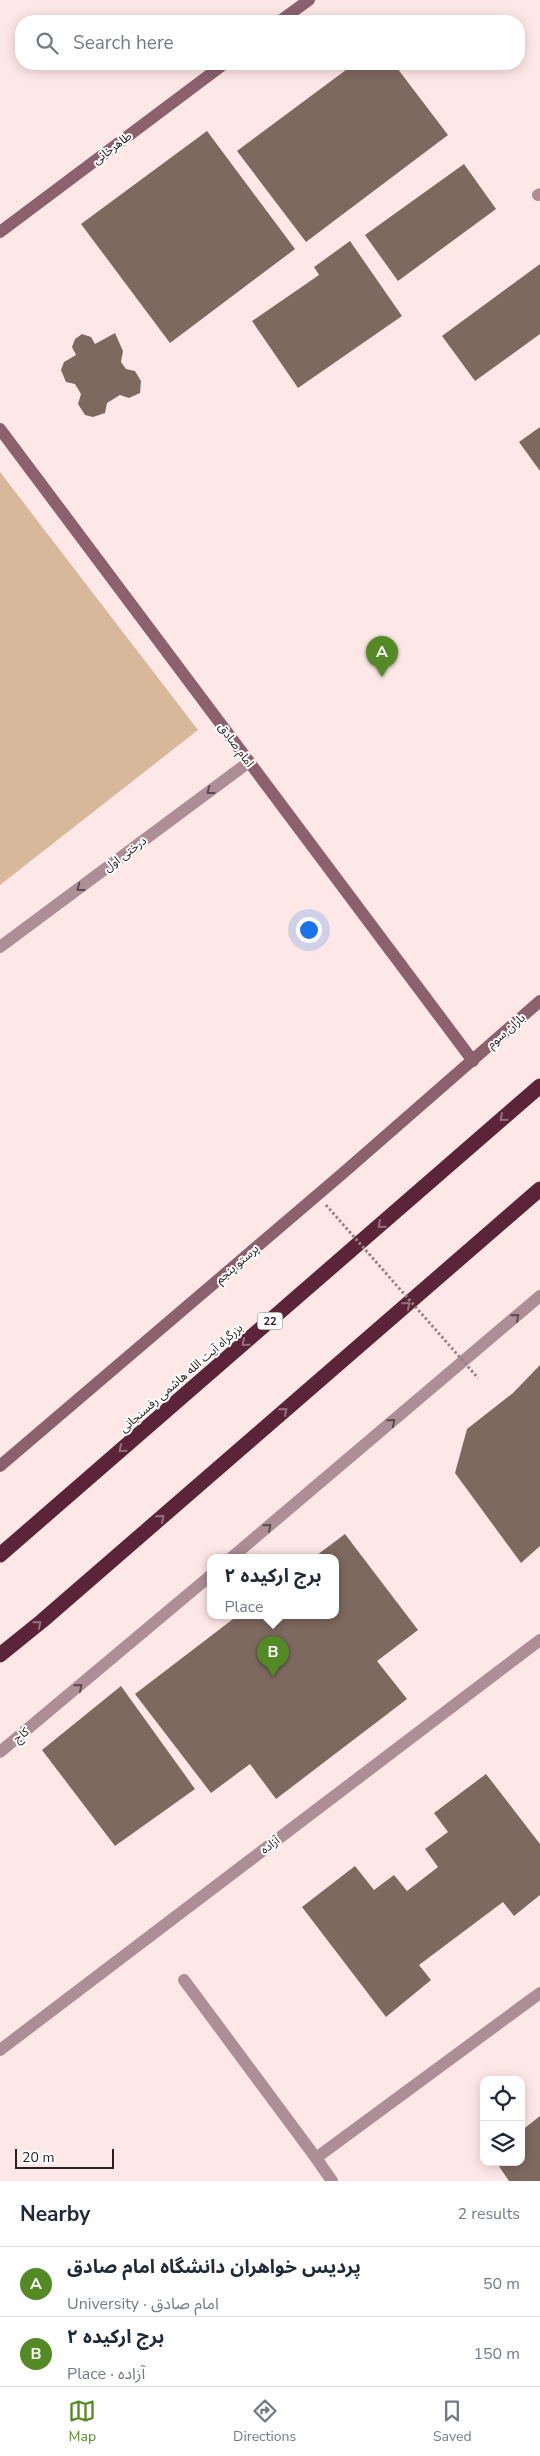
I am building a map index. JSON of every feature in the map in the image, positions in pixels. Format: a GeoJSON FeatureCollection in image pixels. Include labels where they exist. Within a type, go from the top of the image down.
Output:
{"type":"FeatureCollection","features":[{"type":"Feature","properties":{"kind":"highway","name":"بزرگراه آیت الله هاشمی رفسنجانی"},"geometry":{"type":"LineString","coordinates":[[0,1555],[540,1086]]}},
{"type":"Feature","properties":{"kind":"highway"},"geometry":{"type":"LineString","coordinates":[[0,1655],[42,1621],[540,1189]]}},
{"type":"Feature","properties":{"kind":"street"},"geometry":{"type":"LineString","coordinates":[[288,15],[308,0]]}},
{"type":"Feature","properties":{"kind":"street","name":"طاهرخانی"},"geometry":{"type":"LineString","coordinates":[[0,232],[216,70]]}},
{"type":"Feature","properties":{"kind":"street","name":"امام صادق"},"geometry":{"type":"LineString","coordinates":[[0,429],[472,1061]]}},
{"type":"Feature","properties":{"kind":"street","name":"درختی اول"},"geometry":{"type":"LineString","coordinates":[[0,947],[249,762]]}},
{"type":"Feature","properties":{"kind":"street","name":"باران سوم"},"geometry":{"type":"LineString","coordinates":[[472,1061],[540,1001]]}},
{"type":"Feature","properties":{"kind":"street","name":"پرستو پنجم"},"geometry":{"type":"LineString","coordinates":[[0,1466],[472,1061]]}},
{"type":"Feature","properties":{"kind":"street"},"geometry":{"type":"LineString","coordinates":[[236,1554],[540,1296]]}},
{"type":"Feature","properties":{"kind":"street","name":"کاج"},"geometry":{"type":"LineString","coordinates":[[0,1752],[207,1579]]}},
{"type":"Feature","properties":{"kind":"street","name":"آزاده"},"geometry":{"type":"LineString","coordinates":[[0,2050],[540,1640]]}},
{"type":"Feature","properties":{"kind":"street"},"geometry":{"type":"LineString","coordinates":[[184,1980],[332,2181]]}},
{"type":"Feature","properties":{"kind":"street"},"geometry":{"type":"LineString","coordinates":[[316,2158],[540,1993]]}},
{"type":"Feature","properties":{"kind":"path"},"geometry":{"type":"LineString","coordinates":[[326,1205],[478,1378]]}},
{"type":"Feature","properties":{"kind":"shaded area"},"geometry":{"type":"Polygon","coordinates":[[[0,472],[198,730],[0,885],[0,472]]]}},
{"type":"Feature","properties":{"kind":"building"},"geometry":{"type":"Polygon","coordinates":[[[346,70],[399,70],[448,135],[306,242],[237,151],[346,70]]]}},
{"type":"Feature","properties":{"kind":"building"},"geometry":{"type":"Polygon","coordinates":[[[207,131],[295,249],[170,343],[81,224],[207,131]]]}},
{"type":"Feature","properties":{"kind":"building"},"geometry":{"type":"Polygon","coordinates":[[[464,164],[496,209],[398,281],[365,235],[464,164]]]}},
{"type":"Feature","properties":{"kind":"building"},"geometry":{"type":"Polygon","coordinates":[[[350,241],[402,316],[298,388],[252,321],[319,275],[314,267],[350,241]]]}},
{"type":"Feature","properties":{"kind":"building"},"geometry":{"type":"Polygon","coordinates":[[[540,264],[540,334],[475,381],[442,336],[540,264]]]}},
{"type":"Feature","properties":{"kind":"building"},"geometry":{"type":"Polygon","coordinates":[[[115,333],[123,351],[121,362],[126,369],[135,371],[141,381],[140,393],[129,398],[120,395],[107,403],[105,413],[93,417],[85,415],[78,404],[81,394],[75,384],[66,382],[61,370],[64,362],[76,355],[72,347],[75,339],[82,334],[91,337],[95,344],[115,333]]]}},
{"type":"Feature","properties":{"kind":"building"},"geometry":{"type":"Polygon","coordinates":[[[540,427],[540,471],[519,442],[540,427]]]}},
{"type":"Feature","properties":{"kind":"building"},"geometry":{"type":"Polygon","coordinates":[[[540,1365],[540,1546],[521,1563],[455,1473],[467,1429],[513,1393],[540,1365]]]}},
{"type":"Feature","properties":{"kind":"building"},"geometry":{"type":"Polygon","coordinates":[[[345,1534],[418,1630],[377,1661],[407,1699],[276,1799],[250,1764],[211,1793],[135,1694],[233,1619],[339,1619],[339,1554],[318,1554],[345,1534]]]}},
{"type":"Feature","properties":{"kind":"building"},"geometry":{"type":"Polygon","coordinates":[[[121,1686],[195,1789],[115,1846],[42,1750],[121,1686]]]}},
{"type":"Feature","properties":{"kind":"building"},"geometry":{"type":"Polygon","coordinates":[[[486,1774],[540,1844],[540,1895],[514,1916],[503,1902],[419,1965],[431,1980],[386,2017],[302,1907],[355,1866],[374,1890],[394,1875],[407,1891],[438,1867],[425,1849],[448,1832],[434,1813],[486,1774]]]}},
{"type":"Feature","properties":{"kind":"building"},"geometry":{"type":"Polygon","coordinates":[[[540,2116],[540,2181],[509,2181],[499,2166],[525,2166],[525,2128],[540,2116]]]}},
{"type":"Feature","properties":{"kind":"place","name":"پردیس خواهران دانشگاه امام صادق"},"geometry":{"type":"Point","coordinates":[382,677]}},
{"type":"Feature","properties":{"kind":"place","name":"برج ارکیده ۲"},"geometry":{"type":"Point","coordinates":[273,1677]}}]}
